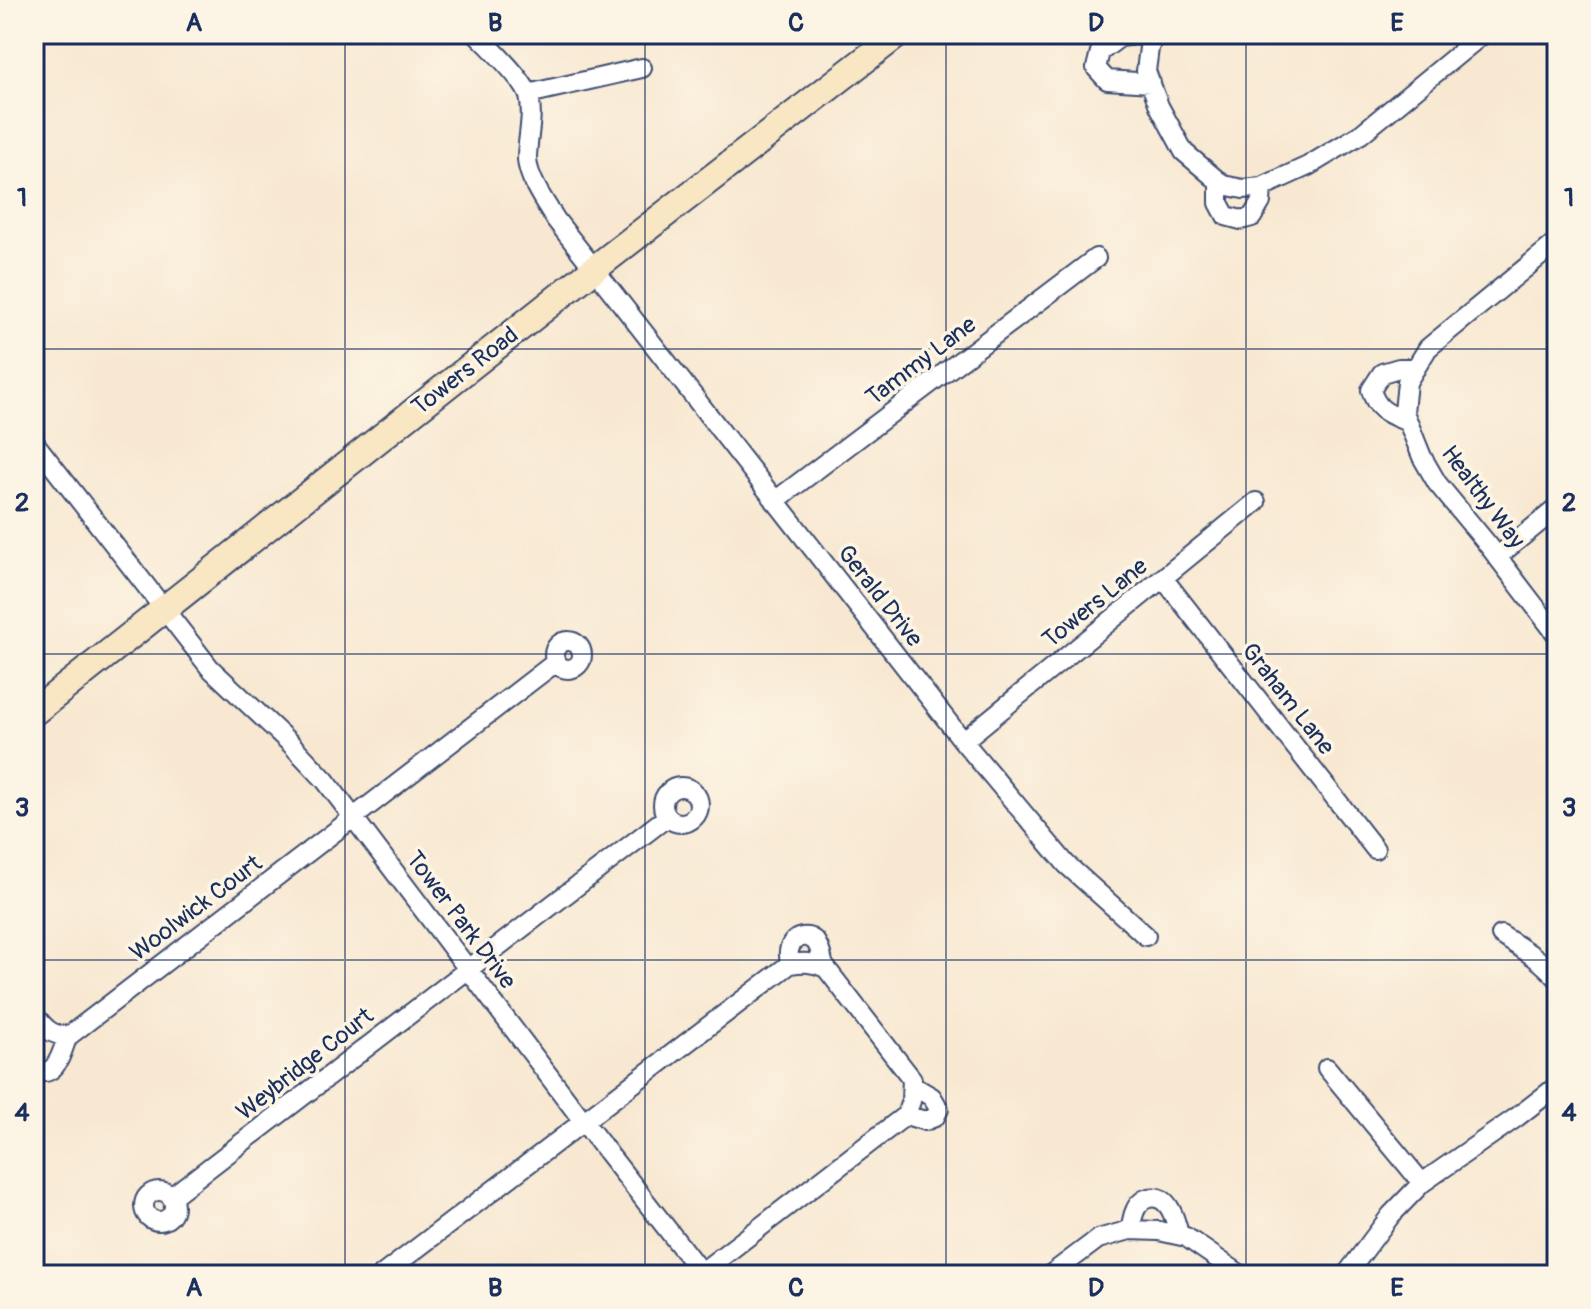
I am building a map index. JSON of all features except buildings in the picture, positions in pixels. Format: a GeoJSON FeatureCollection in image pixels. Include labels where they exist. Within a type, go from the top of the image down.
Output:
{"type":"FeatureCollection","features":[{"type":"Feature","properties":{"kind":"main road","name":"Towers Road"},"geometry":{"type":"LineString","coordinates":[[34,712],[594,269],[898,34]]}},
{"type":"Feature","properties":{"kind":"street"},"geometry":{"type":"LineString","coordinates":[[477,34],[528,94],[642,68]]}},
{"type":"Feature","properties":{"kind":"street"},"geometry":{"type":"LineString","coordinates":[[1146,34],[1120,37],[1100,52],[1096,68],[1107,80],[1151,83]]}},
{"type":"Feature","properties":{"kind":"street"},"geometry":{"type":"LineString","coordinates":[[1155,34],[1149,48],[1146,71],[1159,106],[1184,152],[1223,185],[1243,189],[1262,187],[1308,166],[1361,134],[1483,34]]}},
{"type":"Feature","properties":{"kind":"street","name":"Gerald Drive"},"geometry":{"type":"LineString","coordinates":[[528,94],[531,118],[527,161],[539,192],[556,220],[963,741],[1063,860],[1146,936]]}},
{"type":"Feature","properties":{"kind":"street"},"geometry":{"type":"LineString","coordinates":[[1219,181],[1219,203],[1226,216],[1241,220],[1252,217],[1261,202],[1262,187]]}},
{"type":"Feature","properties":{"kind":"street","name":"Healthy Way"},"geometry":{"type":"LineString","coordinates":[[1557,242],[1428,348],[1407,382],[1404,412],[1422,457],[1437,483],[1557,635]]}},
{"type":"Feature","properties":{"kind":"street","name":"Tammy Lane"},"geometry":{"type":"LineString","coordinates":[[775,501],[1096,258]]}},
{"type":"Feature","properties":{"kind":"street"},"geometry":{"type":"LineString","coordinates":[[1408,422],[1386,413],[1374,403],[1371,390],[1382,373],[1399,368],[1416,368]]}},
{"type":"Feature","properties":{"kind":"street","name":"Tower Park Drive"},"geometry":{"type":"LineString","coordinates":[[34,442],[210,668],[325,780],[701,1274]]}},
{"type":"Feature","properties":{"kind":"street","name":"Towers Lane"},"geometry":{"type":"LineString","coordinates":[[963,741],[1256,502]]}},
{"type":"Feature","properties":{"kind":"street"},"geometry":{"type":"LineString","coordinates":[[1497,557],[1557,508]]}},
{"type":"Feature","properties":{"kind":"street","name":"Graham Lane"},"geometry":{"type":"LineString","coordinates":[[1163,578],[1375,849]]}},
{"type":"Feature","properties":{"kind":"street","name":"Woolwick Court"},"geometry":{"type":"LineString","coordinates":[[34,1070],[40,1073],[49,1071],[58,1063],[68,1035],[556,662]]}},
{"type":"Feature","properties":{"kind":"street","name":"Weybridge Court"},"geometry":{"type":"LineString","coordinates":[[171,1197],[667,817]]}},
{"type":"Feature","properties":{"kind":"street"},"geometry":{"type":"LineString","coordinates":[[1501,935],[1547,966],[1557,978]]}},
{"type":"Feature","properties":{"kind":"street"},"geometry":{"type":"LineString","coordinates":[[790,964],[788,952],[793,940],[806,936],[814,940],[820,950],[824,967]]}},
{"type":"Feature","properties":{"kind":"street"},"geometry":{"type":"LineString","coordinates":[[382,1275],[790,964],[816,963],[824,967],[912,1079],[911,1101],[906,1115],[701,1274]]}},
{"type":"Feature","properties":{"kind":"street"},"geometry":{"type":"LineString","coordinates":[[37,1026],[52,1034],[68,1035]]}},
{"type":"Feature","properties":{"kind":"street"},"geometry":{"type":"LineString","coordinates":[[1327,1068],[1422,1183]]}},
{"type":"Feature","properties":{"kind":"street"},"geometry":{"type":"LineString","coordinates":[[906,1115],[925,1121],[935,1117],[939,1109],[932,1097],[913,1086]]}},
{"type":"Feature","properties":{"kind":"street"},"geometry":{"type":"LineString","coordinates":[[1346,1275],[1391,1215],[1422,1183],[1557,1086]]}},
{"type":"Feature","properties":{"kind":"street"},"geometry":{"type":"LineString","coordinates":[[1130,1230],[1135,1210],[1146,1199],[1153,1197],[1166,1203],[1179,1235]]}},
{"type":"Feature","properties":{"kind":"street"},"geometry":{"type":"LineString","coordinates":[[1050,1275],[1098,1239],[1130,1230],[1159,1231],[1186,1237],[1241,1275]]}}]}
